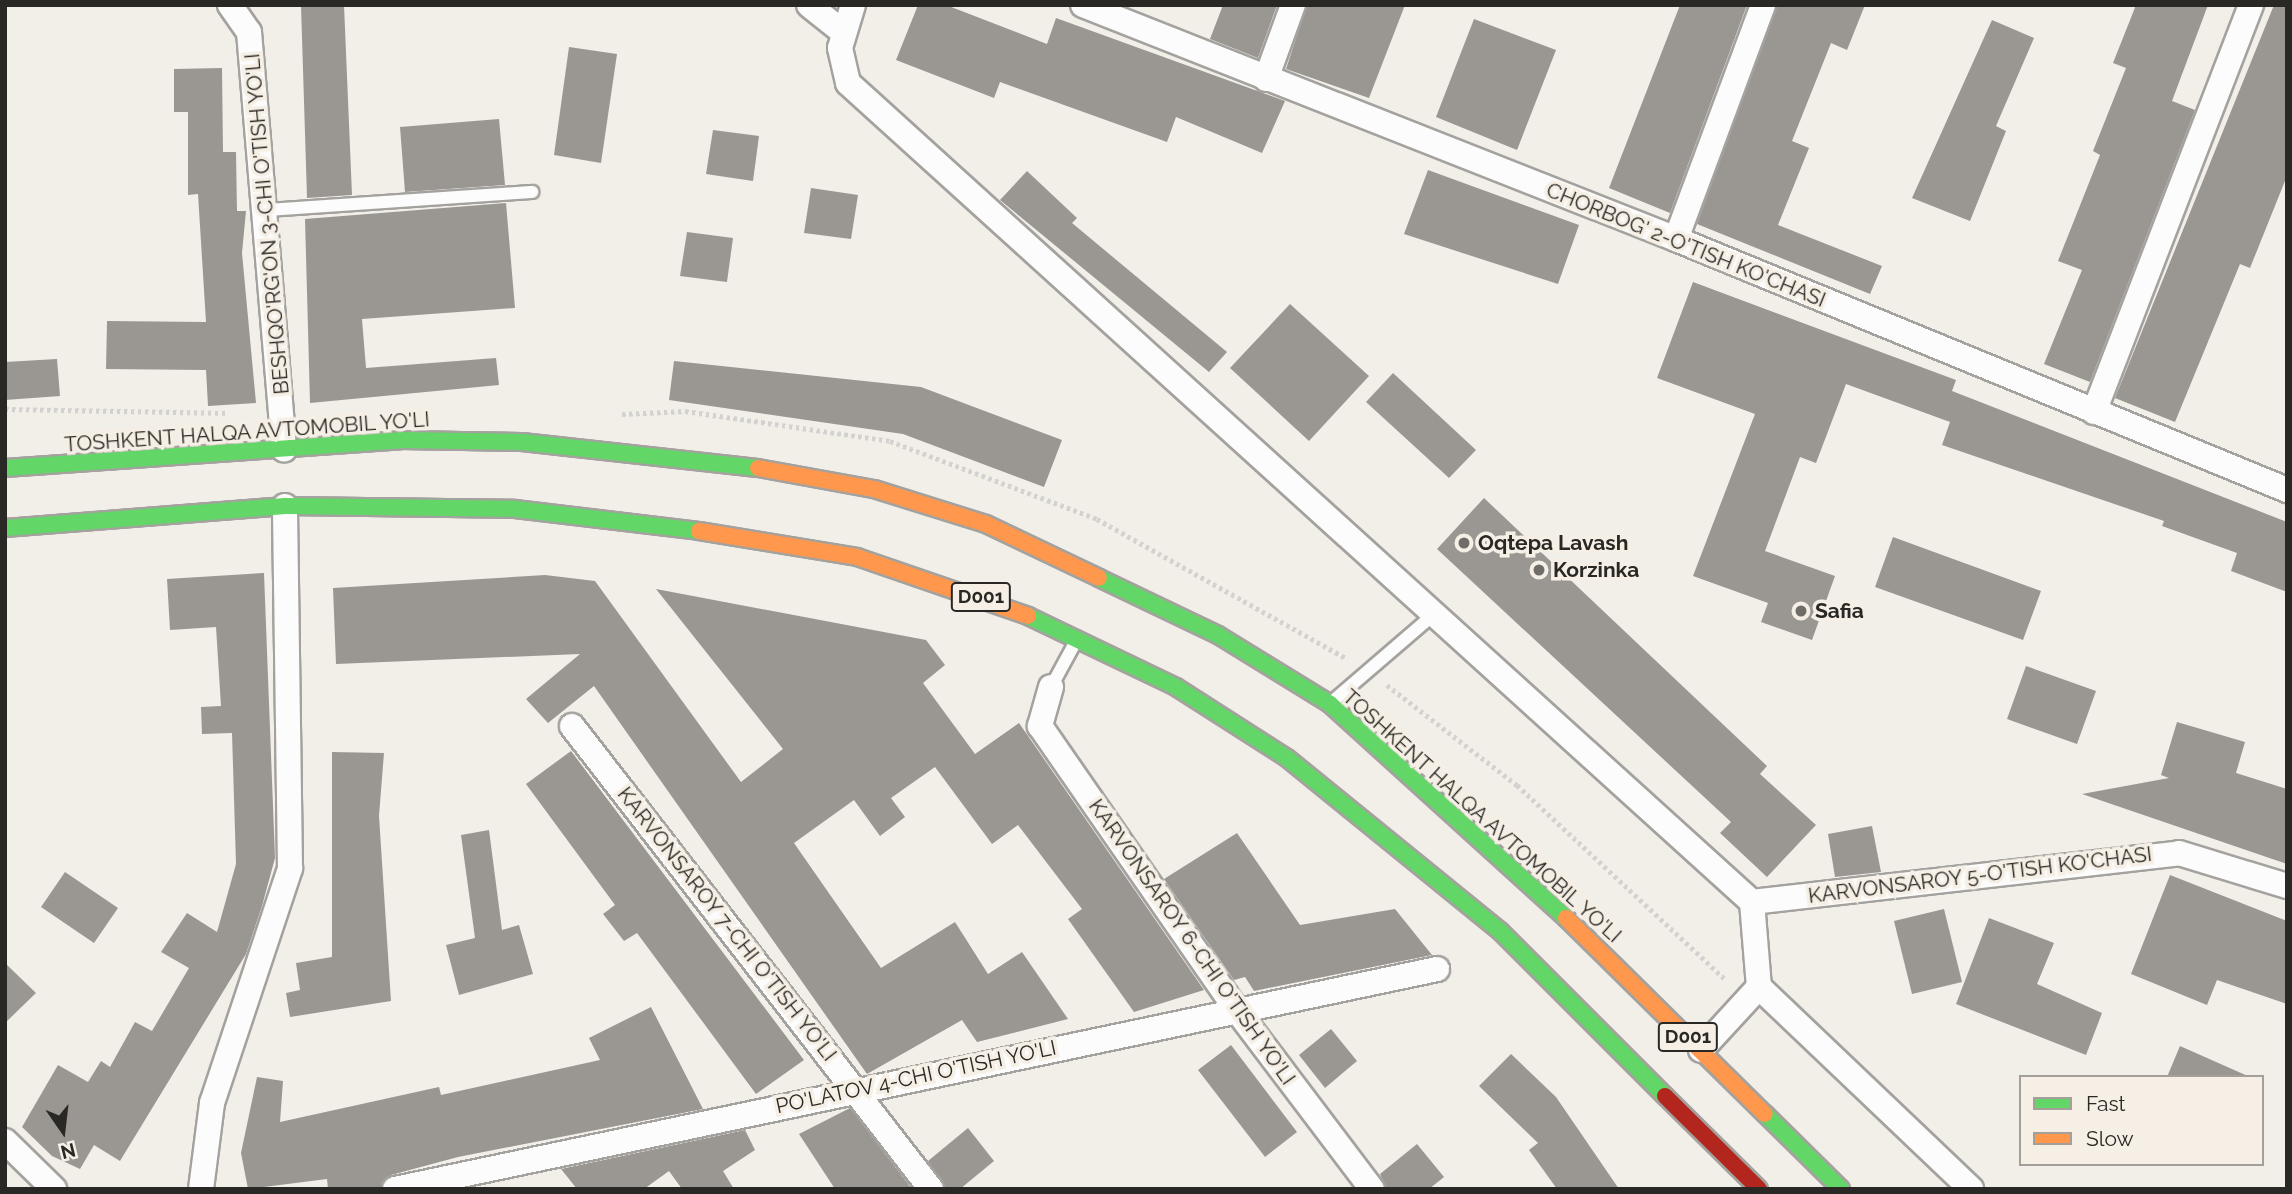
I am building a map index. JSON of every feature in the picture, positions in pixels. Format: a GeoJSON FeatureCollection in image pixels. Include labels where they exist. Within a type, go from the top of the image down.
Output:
{"type":"FeatureCollection","features":[{"type":"Feature","properties":{"kind":"highway","name":"TOSHKENT HALQA AVTOMOBIL YO'LI"},"geometry":{"type":"LineString","coordinates":[[5,468],[401,440],[523,442],[747,466],[874,489],[986,524],[1218,635],[1330,704],[1535,887],[1841,1189]]}},
{"type":"Feature","properties":{"kind":"highway","name":"D001"},"geometry":{"type":"LineString","coordinates":[[5,528],[285,506],[515,509],[747,537],[857,557],[957,587],[1077,638],[1176,687],[1308,775],[1500,931],[1759,1189]]}},
{"type":"Feature","properties":{"kind":"street","name":"BESHQO'RG'ON 3-CHI O'TISH YO'LI"},"geometry":{"type":"LineString","coordinates":[[230,5],[249,32],[284,450]]}},
{"type":"Feature","properties":{"kind":"street"},"geometry":{"type":"LineString","coordinates":[[809,5],[843,32]]}},
{"type":"Feature","properties":{"kind":"street"},"geometry":{"type":"LineString","coordinates":[[853,5],[843,32],[848,83],[1752,902],[1759,987],[1972,1189]]}},
{"type":"Feature","properties":{"kind":"street","name":"CHORBOG' 2-O'TISH KO'CHASI"},"geometry":{"type":"LineString","coordinates":[[1083,5],[1676,239],[2287,490]]}},
{"type":"Feature","properties":{"kind":"street"},"geometry":{"type":"LineString","coordinates":[[1266,79],[1293,5]]}},
{"type":"Feature","properties":{"kind":"street"},"geometry":{"type":"LineString","coordinates":[[1676,239],[1763,5]]}},
{"type":"Feature","properties":{"kind":"street"},"geometry":{"type":"LineString","coordinates":[[2094,412],[2251,5]]}},
{"type":"Feature","properties":{"kind":"street"},"geometry":{"type":"LineString","coordinates":[[201,1189],[212,1103],[290,868],[285,506]]}},
{"type":"Feature","properties":{"kind":"street","name":"KARVONSAROY 6-CHI O'TISH YO'LI"},"geometry":{"type":"LineString","coordinates":[[1051,687],[1040,726],[1238,1012],[1372,1189]]}},
{"type":"Feature","properties":{"kind":"street","name":"KARVONSAROY 7-CHI O'TISH YO'LI"},"geometry":{"type":"LineString","coordinates":[[572,726],[931,1189]]}},
{"type":"Feature","properties":{"kind":"street","name":"KARVONSAROY 5-O'TISH KO'CHASI"},"geometry":{"type":"LineString","coordinates":[[1752,902],[2179,853],[2287,886]]}},
{"type":"Feature","properties":{"kind":"street","name":"PO'LATOV 4-CHI O'TISH YO'LI"},"geometry":{"type":"LineString","coordinates":[[395,1189],[855,1088],[1238,1012],[1437,969]]}},
{"type":"Feature","properties":{"kind":"street"},"geometry":{"type":"LineString","coordinates":[[1701,1050],[1759,987]]}},
{"type":"Feature","properties":{"kind":"street"},"geometry":{"type":"LineString","coordinates":[[5,1141],[54,1189]]}},
{"type":"Feature","properties":{"kind":"lane"},"geometry":{"type":"LineString","coordinates":[[266,210],[532,192]]}},
{"type":"Feature","properties":{"kind":"lane"},"geometry":{"type":"LineString","coordinates":[[1330,704],[1434,614]]}},
{"type":"Feature","properties":{"kind":"lane"},"geometry":{"type":"LineString","coordinates":[[1051,687],[1077,638]]}},
{"type":"Feature","properties":{"kind":"building"},"geometry":{"type":"Polygon","coordinates":[[[301,5],[344,5],[352,195],[307,198],[301,5]]]}},
{"type":"Feature","properties":{"kind":"building"},"geometry":{"type":"Polygon","coordinates":[[[918,5],[946,5],[1047,44],[1056,18],[1285,101],[1262,153],[1176,117],[1167,142],[1000,82],[994,98],[896,60],[918,5]]]}},
{"type":"Feature","properties":{"kind":"building"},"geometry":{"type":"Polygon","coordinates":[[[1223,5],[1277,5],[1258,58],[1210,39],[1223,5]]]}},
{"type":"Feature","properties":{"kind":"building"},"geometry":{"type":"Polygon","coordinates":[[[1307,5],[1405,5],[1369,98],[1286,69],[1307,5]]]}},
{"type":"Feature","properties":{"kind":"building"},"geometry":{"type":"Polygon","coordinates":[[[1680,5],[1747,5],[1670,213],[1609,188],[1680,5]]]}},
{"type":"Feature","properties":{"kind":"building"},"geometry":{"type":"Polygon","coordinates":[[[1777,5],[1865,5],[1847,50],[1831,43],[1792,141],[1809,148],[1778,225],[1882,266],[1870,294],[1697,224],[1777,5]]]}},
{"type":"Feature","properties":{"kind":"building"},"geometry":{"type":"Polygon","coordinates":[[[2136,5],[2208,5],[2172,101],[2195,110],[2090,382],[2044,364],[2082,270],[2058,261],[2100,155],[2093,151],[2126,68],[2113,63],[2136,5]]]}},
{"type":"Feature","properties":{"kind":"building"},"geometry":{"type":"Polygon","coordinates":[[[2274,5],[2287,5],[2287,176],[2250,268],[2240,264],[2175,422],[2115,398],[2274,5]]]}},
{"type":"Feature","properties":{"kind":"building"},"geometry":{"type":"Polygon","coordinates":[[[1474,19],[1556,50],[1517,150],[1436,117],[1474,19]]]}},
{"type":"Feature","properties":{"kind":"building"},"geometry":{"type":"Polygon","coordinates":[[[1992,20],[2034,38],[1996,126],[2006,131],[1970,221],[1912,198],[1992,20]]]}},
{"type":"Feature","properties":{"kind":"building"},"geometry":{"type":"Polygon","coordinates":[[[569,47],[617,54],[601,163],[554,155],[569,47]]]}},
{"type":"Feature","properties":{"kind":"building"},"geometry":{"type":"Polygon","coordinates":[[[222,68],[223,152],[236,152],[237,211],[246,211],[242,253],[256,403],[208,406],[206,370],[106,369],[107,321],[206,322],[198,194],[188,195],[188,112],[174,112],[174,69],[222,68]]]}},
{"type":"Feature","properties":{"kind":"building"},"geometry":{"type":"Polygon","coordinates":[[[499,119],[505,185],[405,192],[400,127],[499,119]]]}},
{"type":"Feature","properties":{"kind":"building"},"geometry":{"type":"Polygon","coordinates":[[[713,130],[759,136],[753,181],[706,174],[713,130]]]}},
{"type":"Feature","properties":{"kind":"building"},"geometry":{"type":"Polygon","coordinates":[[[1428,170],[1579,225],[1558,284],[1404,234],[1428,170]]]}},
{"type":"Feature","properties":{"kind":"building"},"geometry":{"type":"Polygon","coordinates":[[[1027,171],[1077,218],[1072,223],[1227,352],[1209,372],[1000,200],[1027,171]]]}},
{"type":"Feature","properties":{"kind":"building"},"geometry":{"type":"Polygon","coordinates":[[[811,188],[858,195],[851,239],[804,233],[811,188]]]}},
{"type":"Feature","properties":{"kind":"building"},"geometry":{"type":"Polygon","coordinates":[[[506,203],[515,308],[362,319],[366,368],[496,358],[499,385],[310,403],[305,219],[506,203]]]}},
{"type":"Feature","properties":{"kind":"building"},"geometry":{"type":"Polygon","coordinates":[[[687,232],[733,238],[727,282],[680,276],[687,232]]]}},
{"type":"Feature","properties":{"kind":"building"},"geometry":{"type":"Polygon","coordinates":[[[1693,282],[1956,380],[1952,391],[2287,522],[2287,592],[2231,571],[2237,553],[2162,526],[2164,521],[1942,445],[1950,422],[1846,384],[1816,463],[1800,457],[1765,551],[1835,576],[1812,640],[1761,622],[1768,603],[1693,576],[1755,414],[1657,378],[1693,282]]]}},
{"type":"Feature","properties":{"kind":"building"},"geometry":{"type":"Polygon","coordinates":[[[1290,304],[1369,376],[1309,441],[1230,368],[1290,304]]]}},
{"type":"Feature","properties":{"kind":"building"},"geometry":{"type":"Polygon","coordinates":[[[57,359],[60,396],[5,400],[5,362],[57,359]]]}},
{"type":"Feature","properties":{"kind":"building"},"geometry":{"type":"Polygon","coordinates":[[[674,361],[921,387],[1062,440],[1044,487],[903,434],[669,400],[674,361]]]}},
{"type":"Feature","properties":{"kind":"building"},"geometry":{"type":"Polygon","coordinates":[[[1393,373],[1476,450],[1449,478],[1366,402],[1393,373]]]}},
{"type":"Feature","properties":{"kind":"building"},"geometry":{"type":"Polygon","coordinates":[[[1484,498],[1767,766],[1760,774],[1816,825],[1767,877],[1720,833],[1731,822],[1437,549],[1484,498]]]}},
{"type":"Feature","properties":{"kind":"building"},"geometry":{"type":"Polygon","coordinates":[[[1893,537],[2041,591],[2023,640],[1875,587],[1893,537]]]}},
{"type":"Feature","properties":{"kind":"building"},"geometry":{"type":"Polygon","coordinates":[[[264,573],[275,858],[262,906],[246,954],[120,1161],[94,1145],[80,1169],[52,1156],[22,1127],[58,1065],[88,1082],[101,1061],[110,1067],[135,1022],[152,1031],[189,968],[161,952],[187,913],[217,932],[236,864],[232,733],[202,734],[201,707],[221,706],[216,627],[170,630],[167,579],[264,573]]]}},
{"type":"Feature","properties":{"kind":"building"},"geometry":{"type":"Polygon","coordinates":[[[545,575],[595,581],[741,782],[783,749],[656,589],[926,640],[945,665],[923,683],[975,754],[1019,723],[1204,990],[1134,1012],[1068,919],[1082,909],[1018,825],[992,844],[935,767],[891,798],[905,817],[880,836],[854,800],[794,843],[881,968],[955,922],[988,974],[1022,952],[1068,1019],[977,1042],[962,1020],[867,1074],[594,686],[548,723],[526,699],[580,654],[336,664],[333,588],[545,575]]]}},
{"type":"Feature","properties":{"kind":"building"},"geometry":{"type":"Polygon","coordinates":[[[2026,666],[2096,691],[2077,744],[2007,719],[2026,666]]]}},
{"type":"Feature","properties":{"kind":"building"},"geometry":{"type":"Polygon","coordinates":[[[2177,722],[2245,742],[2236,773],[2287,789],[2287,864],[2082,794],[2169,778],[2161,775],[2177,722]]]}},
{"type":"Feature","properties":{"kind":"building"},"geometry":{"type":"Polygon","coordinates":[[[571,751],[804,1060],[756,1094],[637,933],[624,941],[603,914],[615,905],[526,784],[571,751]]]}},
{"type":"Feature","properties":{"kind":"building"},"geometry":{"type":"Polygon","coordinates":[[[332,752],[384,753],[379,816],[391,1001],[290,1017],[286,993],[300,990],[296,963],[332,957],[332,752]]]}},
{"type":"Feature","properties":{"kind":"building"},"geometry":{"type":"Polygon","coordinates":[[[1872,826],[1881,872],[1835,877],[1828,834],[1872,826]]]}},
{"type":"Feature","properties":{"kind":"building"},"geometry":{"type":"Polygon","coordinates":[[[489,830],[502,930],[519,925],[533,974],[459,995],[446,945],[475,938],[461,835],[489,830]]]}},
{"type":"Feature","properties":{"kind":"building"},"geometry":{"type":"Polygon","coordinates":[[[1237,833],[1300,925],[1395,909],[1432,955],[1254,991],[1245,977],[1234,980],[1164,879],[1237,833]]]}},
{"type":"Feature","properties":{"kind":"building"},"geometry":{"type":"Polygon","coordinates":[[[65,872],[118,908],[94,943],[41,907],[65,872]]]}},
{"type":"Feature","properties":{"kind":"building"},"geometry":{"type":"Polygon","coordinates":[[[2170,875],[2287,921],[2287,1004],[2217,980],[2207,1005],[2131,974],[2170,875]]]}},
{"type":"Feature","properties":{"kind":"building"},"geometry":{"type":"Polygon","coordinates":[[[1944,909],[1962,982],[1912,994],[1894,921],[1944,909]]]}},
{"type":"Feature","properties":{"kind":"building"},"geometry":{"type":"Polygon","coordinates":[[[1989,918],[2054,943],[2037,984],[2102,1013],[2086,1055],[1956,1004],[1989,918]]]}},
{"type":"Feature","properties":{"kind":"building"},"geometry":{"type":"Polygon","coordinates":[[[5,963],[36,993],[5,1023],[5,963]]]}},
{"type":"Feature","properties":{"kind":"building"},"geometry":{"type":"Polygon","coordinates":[[[651,1007],[703,1109],[458,1157],[391,1175],[381,1189],[328,1189],[327,1179],[248,1189],[241,1153],[257,1077],[283,1081],[280,1122],[439,1087],[441,1095],[600,1060],[589,1038],[651,1007]]]}},
{"type":"Feature","properties":{"kind":"building"},"geometry":{"type":"Polygon","coordinates":[[[1331,1029],[1357,1061],[1325,1088],[1299,1055],[1331,1029]]]}},
{"type":"Feature","properties":{"kind":"building"},"geometry":{"type":"Polygon","coordinates":[[[1231,1045],[1297,1132],[1265,1157],[1198,1070],[1231,1045]]]}},
{"type":"Feature","properties":{"kind":"building"},"geometry":{"type":"Polygon","coordinates":[[[2180,1046],[2245,1075],[2168,1075],[2180,1046]]]}},
{"type":"Feature","properties":{"kind":"building"},"geometry":{"type":"Polygon","coordinates":[[[1511,1054],[1556,1097],[1619,1189],[1557,1189],[1529,1150],[1538,1143],[1479,1086],[1511,1054]]]}},
{"type":"Feature","properties":{"kind":"building"},"geometry":{"type":"Polygon","coordinates":[[[850,1108],[912,1189],[835,1189],[799,1134],[850,1108]]]}},
{"type":"Feature","properties":{"kind":"building"},"geometry":{"type":"Polygon","coordinates":[[[968,1128],[994,1161],[960,1189],[946,1189],[928,1161],[968,1128]]]}},
{"type":"Feature","properties":{"kind":"building"},"geometry":{"type":"Polygon","coordinates":[[[745,1130],[755,1150],[723,1171],[734,1189],[682,1189],[669,1171],[644,1189],[577,1189],[561,1169],[745,1130]]]}},
{"type":"Feature","properties":{"kind":"building"},"geometry":{"type":"Polygon","coordinates":[[[1417,1144],[1444,1177],[1429,1189],[1387,1189],[1380,1174],[1417,1144]]]}},
{"type":"Feature","properties":{"kind":"traffic: fast"},"geometry":{"type":"LineString","coordinates":[[5,468],[401,440],[522,442],[758,468]]}},
{"type":"Feature","properties":{"kind":"traffic: fast"},"geometry":{"type":"LineString","coordinates":[[5,528],[285,506],[515,509],[699,531]]}},
{"type":"Feature","properties":{"kind":"traffic: fast"},"geometry":{"type":"LineString","coordinates":[[1099,578],[1218,635],[1330,704],[1566,918]]}},
{"type":"Feature","properties":{"kind":"traffic: fast"},"geometry":{"type":"LineString","coordinates":[[1028,616],[1176,687],[1287,758],[1500,931],[1665,1096]]}},
{"type":"Feature","properties":{"kind":"traffic: fast"},"geometry":{"type":"LineString","coordinates":[[1765,1114],[1841,1189]]}},
{"type":"Feature","properties":{"kind":"traffic: slow"},"geometry":{"type":"LineString","coordinates":[[758,468],[874,489],[986,524],[1099,578]]}},
{"type":"Feature","properties":{"kind":"traffic: slow"},"geometry":{"type":"LineString","coordinates":[[699,531],[857,557],[1028,616]]}},
{"type":"Feature","properties":{"kind":"traffic: slow"},"geometry":{"type":"LineString","coordinates":[[1566,918],[1765,1114]]}},
{"type":"Feature","properties":{"kind":"traffic: jam"},"geometry":{"type":"LineString","coordinates":[[1665,1096],[1759,1189]]}},
{"type":"Feature","properties":{"kind":"place","name":"Oqtepa Lavash"},"geometry":{"type":"Point","coordinates":[1464,543]}},
{"type":"Feature","properties":{"kind":"place","name":"Korzinka"},"geometry":{"type":"Point","coordinates":[1539,570]}},
{"type":"Feature","properties":{"kind":"place","name":"Safia"},"geometry":{"type":"Point","coordinates":[1801,611]}}]}
